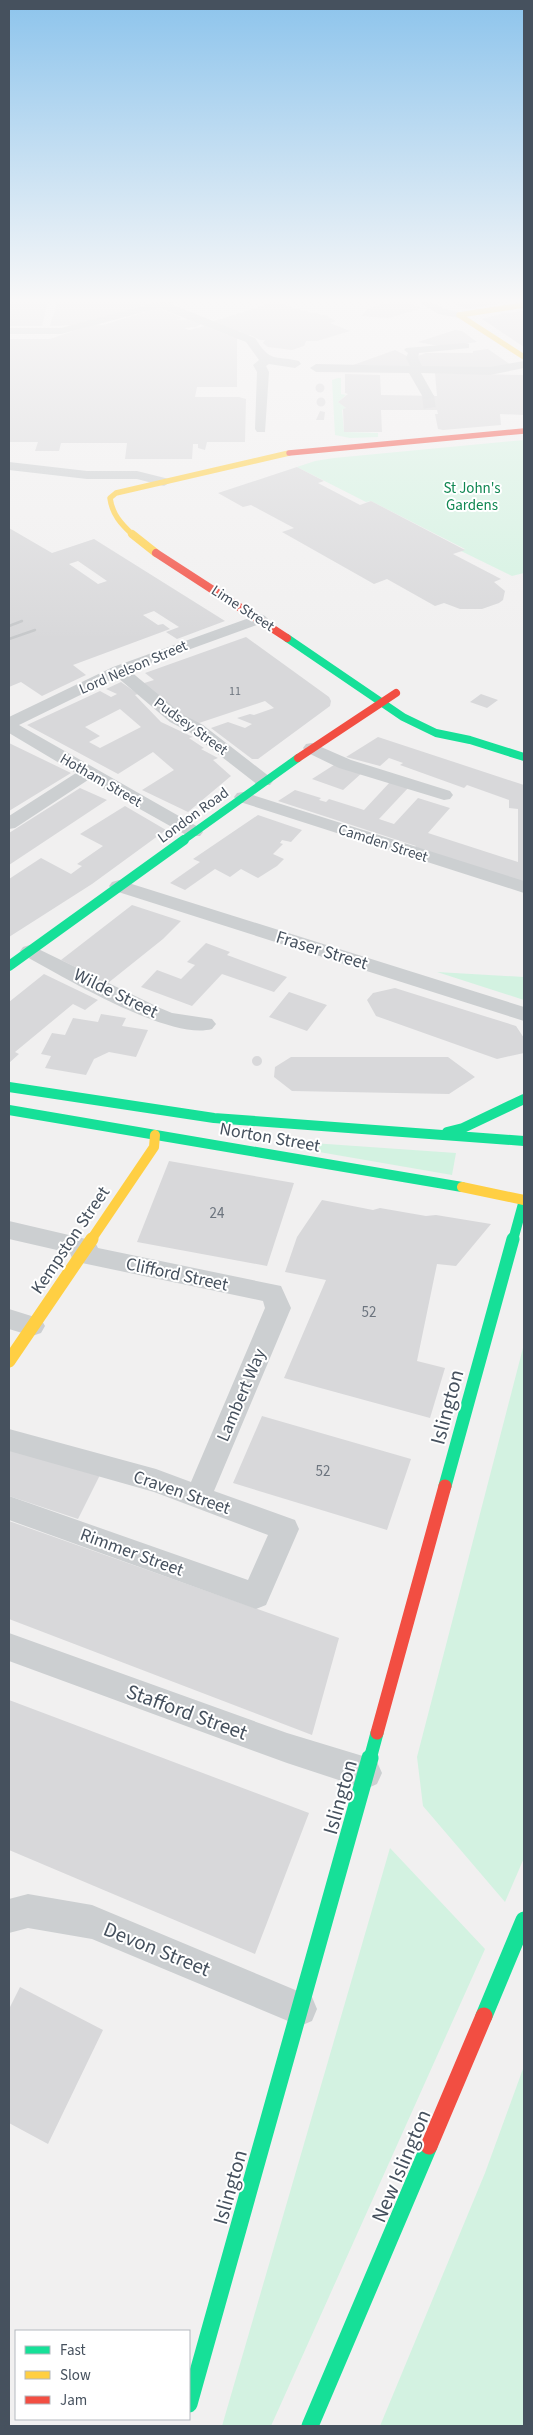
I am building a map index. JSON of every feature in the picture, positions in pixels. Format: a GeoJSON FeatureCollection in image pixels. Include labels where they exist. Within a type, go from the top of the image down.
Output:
{"type":"FeatureCollection","features":[{"type":"Feature","properties":{"kind":"main road"},"geometry":{"type":"LineString","coordinates":[[164,482],[273,456],[313,450],[524,431]]}},
{"type":"Feature","properties":{"kind":"main road","name":"Lime Street"},"geometry":{"type":"LineString","coordinates":[[164,482],[116,493],[110,498],[110,508],[121,523],[159,555],[260,619],[403,717],[428,730],[470,740],[524,757]]}},
{"type":"Feature","properties":{"kind":"main road","name":"London Road"},"geometry":{"type":"LineString","coordinates":[[9,966],[264,781],[398,692]]}},
{"type":"Feature","properties":{"kind":"main road","name":"Norton Street"},"geometry":{"type":"LineString","coordinates":[[9,1087],[214,1118],[524,1141]]}},
{"type":"Feature","properties":{"kind":"main road"},"geometry":{"type":"LineString","coordinates":[[438,1134],[463,1128],[524,1099]]}},
{"type":"Feature","properties":{"kind":"main road","name":"Norton Street"},"geometry":{"type":"LineString","coordinates":[[9,1110],[448,1184],[524,1200]]}},
{"type":"Feature","properties":{"kind":"main road","name":"Kempston Street"},"geometry":{"type":"LineString","coordinates":[[9,1362],[154,1147],[155,1135]]}},
{"type":"Feature","properties":{"kind":"main road","name":"Islington"},"geometry":{"type":"LineString","coordinates":[[190,2400],[524,1200]]}},
{"type":"Feature","properties":{"kind":"main road","name":"New Islington"},"geometry":{"type":"LineString","coordinates":[[310,2426],[524,1920]]}},
{"type":"Feature","properties":{"kind":"street"},"geometry":{"type":"LineString","coordinates":[[261,428],[262,414]]}},
{"type":"Feature","properties":{"kind":"street"},"geometry":{"type":"LineString","coordinates":[[9,466],[87,476],[137,475],[164,482]]}},
{"type":"Feature","properties":{"kind":"street","name":"Lord Nelson Street"},"geometry":{"type":"LineString","coordinates":[[9,724],[119,670],[260,619]]}},
{"type":"Feature","properties":{"kind":"street","name":"Pudsey Street"},"geometry":{"type":"LineString","coordinates":[[119,670],[176,718],[197,729],[264,781]]}},
{"type":"Feature","properties":{"kind":"street","name":"Hotham Street"},"geometry":{"type":"LineString","coordinates":[[9,724],[88,773],[194,832]]}},
{"type":"Feature","properties":{"kind":"street"},"geometry":{"type":"LineString","coordinates":[[312,748],[345,764],[444,795]]}},
{"type":"Feature","properties":{"kind":"street"},"geometry":{"type":"LineString","coordinates":[[9,824],[88,773]]}},
{"type":"Feature","properties":{"kind":"street","name":"Camden Street"},"geometry":{"type":"LineString","coordinates":[[243,797],[524,887]]}},
{"type":"Feature","properties":{"kind":"street","name":"Fraser Street"},"geometry":{"type":"LineString","coordinates":[[119,886],[524,1014]]}},
{"type":"Feature","properties":{"kind":"street","name":"Wilde Street"},"geometry":{"type":"LineString","coordinates":[[30,951],[160,1016],[168,1019],[205,1024]]}},
{"type":"Feature","properties":{"kind":"street","name":"Clifford Street"},"geometry":{"type":"LineString","coordinates":[[9,1230],[84,1251],[272,1293]]}},
{"type":"Feature","properties":{"kind":"street","name":"Lambert Way"},"geometry":{"type":"LineString","coordinates":[[198,1497],[278,1308],[272,1293]]}},
{"type":"Feature","properties":{"kind":"street"},"geometry":{"type":"LineString","coordinates":[[9,1319],[32,1326]]}},
{"type":"Feature","properties":{"kind":"street","name":"Craven Street"},"geometry":{"type":"LineString","coordinates":[[9,1440],[156,1481],[285,1529],[256,1596]]}},
{"type":"Feature","properties":{"kind":"street","name":"Rimmer Street"},"geometry":{"type":"LineString","coordinates":[[9,1508],[256,1596]]}},
{"type":"Feature","properties":{"kind":"street","name":"Stafford Street"},"geometry":{"type":"LineString","coordinates":[[9,1647],[287,1748],[366,1773]]}},
{"type":"Feature","properties":{"kind":"street","name":"Devon Street"},"geometry":{"type":"LineString","coordinates":[[9,1916],[28,1911],[92,1922],[300,2009]]}},
{"type":"Feature","properties":{"kind":"green space"},"geometry":{"type":"Polygon","coordinates":[[[334,414],[342,414],[344,432],[378,433],[378,437],[350,438],[335,435],[334,414]]]}},
{"type":"Feature","properties":{"kind":"green space","name":"St John's Gardens"},"geometry":{"type":"Polygon","coordinates":[[[524,440],[524,573],[512,576],[461,551],[465,549],[371,501],[366,502],[297,467],[315,461],[334,458],[524,440]]]}},
{"type":"Feature","properties":{"kind":"green space"},"geometry":{"type":"Polygon","coordinates":[[[437,972],[524,977],[524,1000],[437,972]]]}},
{"type":"Feature","properties":{"kind":"green space"},"geometry":{"type":"Polygon","coordinates":[[[298,1142],[456,1153],[452,1175],[296,1148],[298,1142]]]}},
{"type":"Feature","properties":{"kind":"green space"},"geometry":{"type":"Polygon","coordinates":[[[524,1344],[524,1858],[505,1902],[423,1806],[417,1757],[524,1344]]]}},
{"type":"Feature","properties":{"kind":"green space"},"geometry":{"type":"Polygon","coordinates":[[[390,1848],[485,1949],[271,2426],[222,2426],[390,1848]]]}},
{"type":"Feature","properties":{"kind":"green space"},"geometry":{"type":"Polygon","coordinates":[[[524,2066],[524,2426],[380,2426],[485,2173],[524,2066]]]}},
{"type":"Feature","properties":{"kind":"building"},"geometry":{"type":"Polygon","coordinates":[[[9,414],[246,414],[245,442],[207,442],[205,450],[198,448],[198,444],[193,444],[192,459],[125,459],[127,443],[61,443],[59,451],[35,451],[38,442],[9,442],[9,414]]]}},
{"type":"Feature","properties":{"kind":"building"},"geometry":{"type":"Polygon","coordinates":[[[319,414],[325,414],[324,420],[316,420],[319,414]]]}},
{"type":"Feature","properties":{"kind":"building"},"geometry":{"type":"Polygon","coordinates":[[[343,414],[381,414],[382,432],[344,432],[343,414]]]}},
{"type":"Feature","properties":{"kind":"building"},"geometry":{"type":"Polygon","coordinates":[[[435,414],[524,414],[524,415],[500,414],[501,425],[443,430],[438,429],[435,414]]]}},
{"type":"Feature","properties":{"kind":"building"},"geometry":{"type":"Polygon","coordinates":[[[297,467],[324,481],[318,483],[360,505],[371,501],[465,550],[453,554],[501,579],[494,582],[505,591],[503,600],[482,609],[460,609],[444,603],[435,606],[387,579],[374,584],[282,532],[294,528],[251,505],[243,507],[218,493],[297,467]]]}},
{"type":"Feature","properties":{"kind":"building"},"geometry":{"type":"Polygon","coordinates":[[[9,528],[52,553],[94,539],[225,621],[177,639],[166,632],[179,627],[154,611],[143,615],[158,625],[163,624],[170,629],[73,665],[86,675],[42,696],[21,682],[9,687],[9,528]],[[78,561],[69,564],[98,584],[107,581],[78,561]]]}},
{"type":"Feature","properties":{"kind":"building"},"geometry":{"type":"Polygon","coordinates":[[[246,637],[329,697],[331,701],[330,706],[258,759],[252,759],[211,728],[228,722],[245,728],[252,724],[237,718],[250,714],[254,715],[274,708],[265,701],[193,725],[141,684],[154,680],[145,673],[246,637]]]}},
{"type":"Feature","properties":{"kind":"building"},"geometry":{"type":"Polygon","coordinates":[[[121,682],[138,694],[135,695],[161,722],[193,737],[189,738],[204,748],[201,749],[218,758],[213,760],[231,776],[188,812],[142,790],[174,770],[153,752],[118,774],[27,725],[100,691],[111,697],[117,694],[106,689],[121,682]],[[120,709],[85,727],[100,736],[89,742],[100,748],[141,727],[120,709]]]}},
{"type":"Feature","properties":{"kind":"building"},"geometry":{"type":"Polygon","coordinates":[[[481,694],[498,700],[487,708],[470,702],[481,694]]]}},
{"type":"Feature","properties":{"kind":"building"},"geometry":{"type":"Polygon","coordinates":[[[378,737],[524,785],[524,883],[278,801],[295,790],[321,798],[319,800],[326,802],[329,799],[364,810],[391,781],[409,787],[379,819],[394,824],[418,798],[450,808],[428,833],[518,862],[518,809],[509,808],[509,800],[467,785],[464,788],[400,765],[403,763],[389,758],[380,766],[346,757],[378,737]]]}},
{"type":"Feature","properties":{"kind":"building"},"geometry":{"type":"Polygon","coordinates":[[[9,743],[71,773],[9,811],[9,743]]]}},
{"type":"Feature","properties":{"kind":"building"},"geometry":{"type":"Polygon","coordinates":[[[337,763],[363,772],[343,790],[312,779],[337,763]]]}},
{"type":"Feature","properties":{"kind":"building"},"geometry":{"type":"Polygon","coordinates":[[[80,788],[107,800],[9,865],[9,833],[80,788]]]}},
{"type":"Feature","properties":{"kind":"building"},"geometry":{"type":"Polygon","coordinates":[[[125,806],[166,830],[92,884],[9,937],[9,879],[41,858],[71,874],[82,866],[77,864],[103,846],[80,834],[125,806]]]}},
{"type":"Feature","properties":{"kind":"building"},"geometry":{"type":"Polygon","coordinates":[[[258,815],[302,830],[291,842],[282,840],[280,843],[283,844],[273,854],[284,859],[277,866],[258,878],[241,869],[230,877],[215,869],[185,890],[170,883],[200,862],[193,859],[258,815]]]}},
{"type":"Feature","properties":{"kind":"building"},"geometry":{"type":"Polygon","coordinates":[[[132,905],[181,921],[163,939],[108,983],[61,960],[132,905]]]}},
{"type":"Feature","properties":{"kind":"building"},"geometry":{"type":"Polygon","coordinates":[[[206,943],[230,952],[227,955],[287,977],[274,992],[222,974],[192,1006],[141,987],[157,970],[181,979],[195,965],[187,962],[206,943]]]}},
{"type":"Feature","properties":{"kind":"building"},"geometry":{"type":"Polygon","coordinates":[[[44,974],[98,1000],[85,1010],[73,1004],[15,1052],[19,1054],[9,1063],[9,1002],[44,974]]]}},
{"type":"Feature","properties":{"kind":"building"},"geometry":{"type":"Polygon","coordinates":[[[395,988],[516,1026],[524,1038],[524,1053],[497,1059],[376,1016],[367,1000],[373,993],[395,988]]]}},
{"type":"Feature","properties":{"kind":"building"},"geometry":{"type":"Polygon","coordinates":[[[289,992],[327,1005],[307,1031],[269,1017],[289,992]]]}},
{"type":"Feature","properties":{"kind":"building"},"geometry":{"type":"Polygon","coordinates":[[[101,1014],[126,1018],[122,1026],[148,1030],[136,1057],[109,1052],[94,1059],[86,1075],[45,1068],[51,1056],[41,1054],[52,1033],[65,1035],[73,1018],[98,1022],[101,1014]]]}},
{"type":"Feature","properties":{"kind":"building"},"geometry":{"type":"Polygon","coordinates":[[[255,1056],[259,1056],[262,1061],[261,1065],[255,1066],[252,1063],[252,1059],[255,1056]]]}},
{"type":"Feature","properties":{"kind":"building"},"geometry":{"type":"Polygon","coordinates":[[[291,1057],[448,1057],[475,1077],[449,1094],[292,1091],[274,1077],[275,1067],[291,1057]]]}},
{"type":"Feature","properties":{"kind":"building"},"geometry":{"type":"Polygon","coordinates":[[[169,1161],[294,1183],[267,1266],[137,1242],[169,1161]]]}},
{"type":"Feature","properties":{"kind":"building"},"geometry":{"type":"Polygon","coordinates":[[[322,1200],[373,1210],[380,1208],[491,1224],[456,1266],[437,1264],[417,1361],[445,1368],[430,1418],[284,1378],[326,1280],[285,1272],[297,1237],[322,1200]]]}},
{"type":"Feature","properties":{"kind":"building"},"geometry":{"type":"Polygon","coordinates":[[[262,1416],[411,1459],[387,1530],[233,1483],[262,1416]]]}},
{"type":"Feature","properties":{"kind":"building"},"geometry":{"type":"Polygon","coordinates":[[[9,1446],[100,1475],[78,1519],[9,1496],[9,1446]]]}},
{"type":"Feature","properties":{"kind":"building"},"geometry":{"type":"Polygon","coordinates":[[[9,1521],[339,1638],[312,1735],[9,1619],[9,1521]]]}},
{"type":"Feature","properties":{"kind":"building"},"geometry":{"type":"Polygon","coordinates":[[[9,1700],[309,1813],[255,1954],[9,1850],[9,1700]]]}},
{"type":"Feature","properties":{"kind":"building"},"geometry":{"type":"Polygon","coordinates":[[[20,1987],[103,2030],[48,2144],[9,2123],[9,2009],[20,1987]]]}},
{"type":"Feature","properties":{"kind":"railway"},"geometry":{"type":"LineString","coordinates":[[9,626],[22,621]]}},
{"type":"Feature","properties":{"kind":"railway"},"geometry":{"type":"LineString","coordinates":[[9,639],[35,630]]}},
{"type":"Feature","properties":{"kind":"traffic: fast"},"geometry":{"type":"LineString","coordinates":[[287,638],[403,717],[436,733],[470,740],[524,757]]}},
{"type":"Feature","properties":{"kind":"traffic: fast"},"geometry":{"type":"LineString","coordinates":[[9,966],[298,758]]}},
{"type":"Feature","properties":{"kind":"traffic: fast"},"geometry":{"type":"LineString","coordinates":[[9,1087],[214,1118],[524,1141]]}},
{"type":"Feature","properties":{"kind":"traffic: fast"},"geometry":{"type":"LineString","coordinates":[[447,1132],[463,1128],[524,1099]]}},
{"type":"Feature","properties":{"kind":"traffic: fast"},"geometry":{"type":"LineString","coordinates":[[9,1110],[462,1187]]}},
{"type":"Feature","properties":{"kind":"traffic: fast"},"geometry":{"type":"LineString","coordinates":[[445,1486],[524,1200]]}},
{"type":"Feature","properties":{"kind":"traffic: fast"},"geometry":{"type":"LineString","coordinates":[[190,2400],[377,1733]]}},
{"type":"Feature","properties":{"kind":"traffic: fast"},"geometry":{"type":"LineString","coordinates":[[484,2016],[524,1920]]}},
{"type":"Feature","properties":{"kind":"traffic: fast"},"geometry":{"type":"LineString","coordinates":[[310,2426],[429,2146]]}},
{"type":"Feature","properties":{"kind":"traffic: slow"},"geometry":{"type":"LineString","coordinates":[[156,553],[134,536],[115,515],[111,507],[110,498],[116,493],[289,453]]}},
{"type":"Feature","properties":{"kind":"traffic: slow"},"geometry":{"type":"LineString","coordinates":[[9,1361],[154,1147],[155,1135]]}},
{"type":"Feature","properties":{"kind":"traffic: slow"},"geometry":{"type":"LineString","coordinates":[[462,1187],[524,1200]]}},
{"type":"Feature","properties":{"kind":"traffic: jam"},"geometry":{"type":"LineString","coordinates":[[289,453],[524,431]]}},
{"type":"Feature","properties":{"kind":"traffic: jam"},"geometry":{"type":"LineString","coordinates":[[156,553],[287,638]]}},
{"type":"Feature","properties":{"kind":"traffic: jam"},"geometry":{"type":"LineString","coordinates":[[298,758],[396,693]]}},
{"type":"Feature","properties":{"kind":"traffic: jam"},"geometry":{"type":"LineString","coordinates":[[377,1733],[445,1486]]}},
{"type":"Feature","properties":{"kind":"traffic: jam"},"geometry":{"type":"LineString","coordinates":[[429,2146],[484,2016]]}}]}
